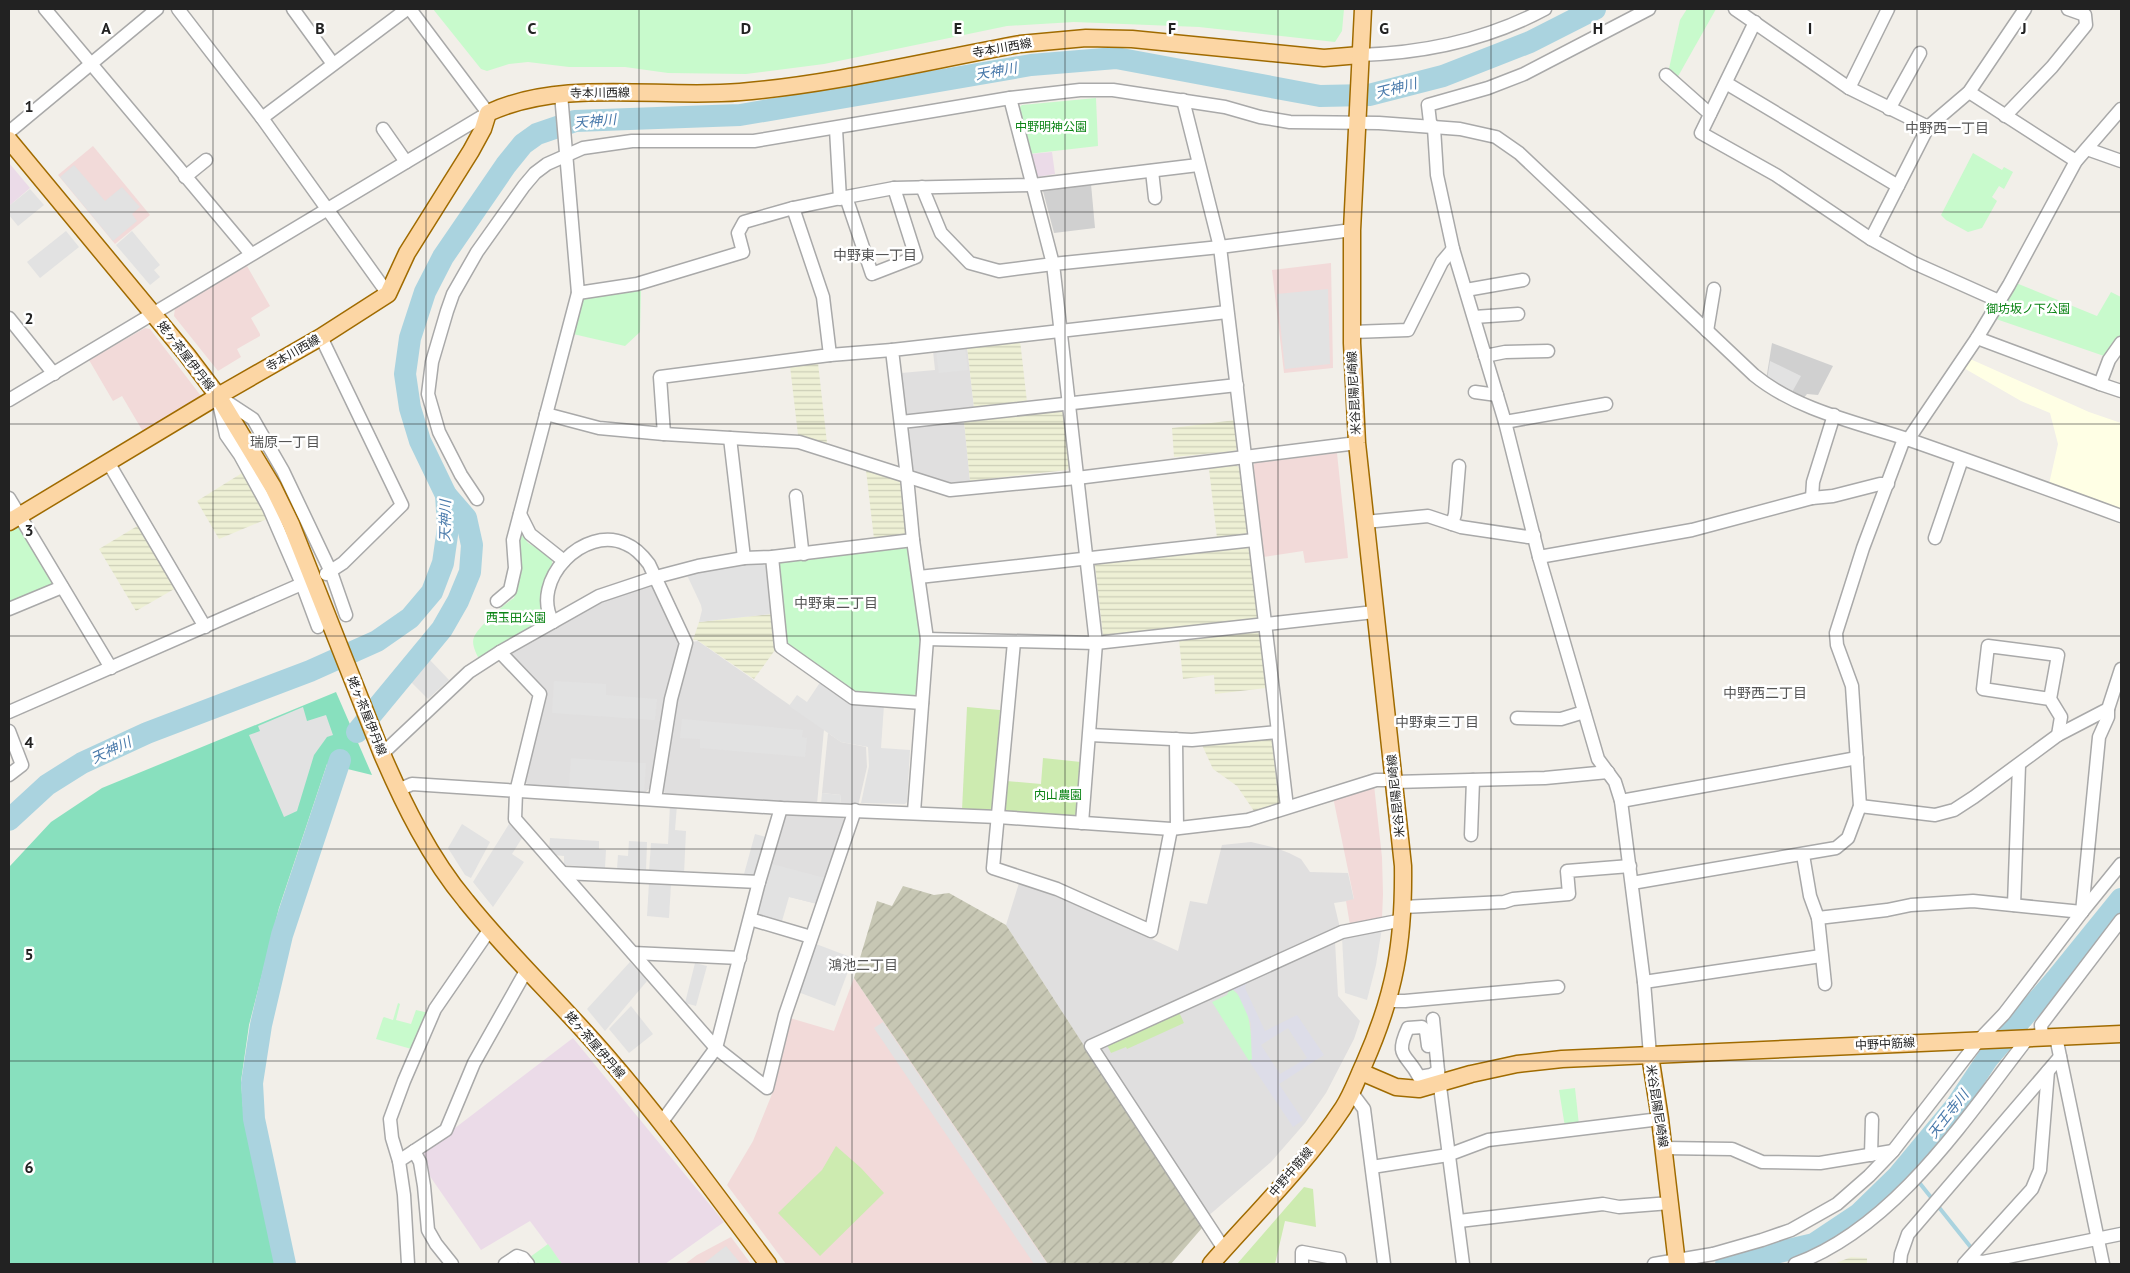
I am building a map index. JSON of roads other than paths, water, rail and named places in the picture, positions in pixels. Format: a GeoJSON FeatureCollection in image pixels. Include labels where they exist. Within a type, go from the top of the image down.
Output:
{"type":"FeatureCollection","features":[{"type":"Feature","properties":{"kind":"main road","name":"米谷昆陽尼崎線"},"geometry":{"type":"LineString","coordinates":[[1363,9],[1352,230],[1352,332],[1357,443],[1403,866],[1403,914],[1398,962],[1388,1001],[1378,1033],[1361,1072],[1396,1087],[1419,1089],[1436,1077],[1471,1074],[1518,1064],[1562,1059],[1650,1055],[1664,1148],[1677,1262]]}},
{"type":"Feature","properties":{"kind":"main road","name":"寺本川西線"},"geometry":{"type":"LineString","coordinates":[[488,113],[525,99],[562,102],[715,94],[767,89],[1020,44],[1086,38],[1132,39],[1324,58],[1360,55]]}},
{"type":"Feature","properties":{"kind":"main road"},"geometry":{"type":"LineString","coordinates":[[388,294],[407,254],[471,151],[483,129],[488,113]]}},
{"type":"Feature","properties":{"kind":"main road","name":"姥ヶ茶屋伊丹線"},"geometry":{"type":"LineString","coordinates":[[9,140],[218,396],[268,479],[287,516],[382,754],[398,790],[430,849],[465,900],[608,1058],[661,1123],[768,1264]]}},
{"type":"Feature","properties":{"kind":"main road","name":"寺本川西線"},"geometry":{"type":"LineString","coordinates":[[14,519],[218,396],[321,337],[388,294]]}},
{"type":"Feature","properties":{"kind":"main road","name":"中野中筋線"},"geometry":{"type":"LineString","coordinates":[[1650,1055],[2121,1034]]}},
{"type":"Feature","properties":{"kind":"main road","name":"中野中筋線"},"geometry":{"type":"LineString","coordinates":[[1211,1264],[1300,1164],[1342,1110],[1361,1072]]}},
{"type":"Feature","properties":{"kind":"street"},"geometry":{"type":"LineString","coordinates":[[45,9],[251,254]]}},
{"type":"Feature","properties":{"kind":"street"},"geometry":{"type":"LineString","coordinates":[[9,132],[157,9]]}},
{"type":"Feature","properties":{"kind":"street"},"geometry":{"type":"LineString","coordinates":[[178,9],[262,118],[388,294]]}},
{"type":"Feature","properties":{"kind":"street"},"geometry":{"type":"LineString","coordinates":[[293,9],[333,64]]}},
{"type":"Feature","properties":{"kind":"street"},"geometry":{"type":"LineString","coordinates":[[9,400],[488,113],[408,9],[262,118]]}},
{"type":"Feature","properties":{"kind":"street"},"geometry":{"type":"LineString","coordinates":[[1360,55],[1407,52],[1444,45],[1499,29],[1545,9]]}},
{"type":"Feature","properties":{"kind":"street"},"geometry":{"type":"LineString","coordinates":[[1649,9],[1524,74],[1488,88],[1428,105],[1430,122],[1434,128],[1437,175],[1453,249],[1505,422],[1539,557],[1598,759],[1615,782],[1620,801],[1644,982],[1650,1055]]}},
{"type":"Feature","properties":{"kind":"street"},"geometry":{"type":"LineString","coordinates":[[1735,9],[1849,88],[1928,127]]}},
{"type":"Feature","properties":{"kind":"street"},"geometry":{"type":"LineString","coordinates":[[1849,88],[1888,9]]}},
{"type":"Feature","properties":{"kind":"street"},"geometry":{"type":"LineString","coordinates":[[1871,239],[1928,127],[1969,92],[2025,9]]}},
{"type":"Feature","properties":{"kind":"street"},"geometry":{"type":"LineString","coordinates":[[2005,116],[2046,74],[2086,25],[2085,15],[2068,9]]}},
{"type":"Feature","properties":{"kind":"street"},"geometry":{"type":"LineString","coordinates":[[1755,22],[1700,133],[1776,175],[1871,239],[1914,263],[1999,301]]}},
{"type":"Feature","properties":{"kind":"street"},"geometry":{"type":"LineString","coordinates":[[1889,109],[1920,52]]}},
{"type":"Feature","properties":{"kind":"street"},"geometry":{"type":"LineString","coordinates":[[1666,76],[1710,114]]}},
{"type":"Feature","properties":{"kind":"street"},"geometry":{"type":"LineString","coordinates":[[1726,83],[1898,186]]}},
{"type":"Feature","properties":{"kind":"street"},"geometry":{"type":"LineString","coordinates":[[477,499],[438,432],[428,394],[432,362],[453,294],[476,252],[535,173],[565,152],[624,142],[754,141],[1010,98],[1080,90],[1113,90],[1225,107],[1260,117],[1290,122],[1358,119],[1380,123],[1483,133],[1508,144],[1765,384],[1798,402],[2121,516]]}},
{"type":"Feature","properties":{"kind":"street"},"geometry":{"type":"LineString","coordinates":[[1969,92],[2076,161]]}},
{"type":"Feature","properties":{"kind":"street"},"geometry":{"type":"LineString","coordinates":[[1010,98],[1053,264],[1096,643],[1082,823]]}},
{"type":"Feature","properties":{"kind":"street"},"geometry":{"type":"LineString","coordinates":[[1183,100],[1220,247],[1287,807]]}},
{"type":"Feature","properties":{"kind":"street"},"geometry":{"type":"LineString","coordinates":[[497,601],[510,590],[515,568],[513,540],[578,293],[562,102]]}},
{"type":"Feature","properties":{"kind":"street"},"geometry":{"type":"LineString","coordinates":[[1632,883],[1836,848],[1843,844],[1851,832],[1860,806],[1852,686],[1837,645],[1836,634],[1863,548],[1906,439],[1977,338],[2076,161],[2121,109]]}},
{"type":"Feature","properties":{"kind":"street"},"geometry":{"type":"LineString","coordinates":[[836,128],[843,198],[872,274],[916,257],[894,188]]}},
{"type":"Feature","properties":{"kind":"street"},"geometry":{"type":"LineString","coordinates":[[383,129],[406,162]]}},
{"type":"Feature","properties":{"kind":"street"},"geometry":{"type":"LineString","coordinates":[[2087,149],[2121,161]]}},
{"type":"Feature","properties":{"kind":"street"},"geometry":{"type":"LineString","coordinates":[[185,177],[206,160]]}},
{"type":"Feature","properties":{"kind":"street"},"geometry":{"type":"LineString","coordinates":[[578,293],[638,284],[743,252],[738,233],[744,222],[793,208],[894,188],[1033,185],[1198,165]]}},
{"type":"Feature","properties":{"kind":"street"},"geometry":{"type":"LineString","coordinates":[[1152,171],[1155,198]]}},
{"type":"Feature","properties":{"kind":"street"},"geometry":{"type":"LineString","coordinates":[[922,187],[941,233],[970,262],[1000,271],[1220,247],[1352,230]]}},
{"type":"Feature","properties":{"kind":"street"},"geometry":{"type":"LineString","coordinates":[[793,208],[823,297],[830,355]]}},
{"type":"Feature","properties":{"kind":"street"},"geometry":{"type":"LineString","coordinates":[[1352,332],[1408,330],[1442,262],[1453,249]]}},
{"type":"Feature","properties":{"kind":"street"},"geometry":{"type":"LineString","coordinates":[[1466,290],[1523,280]]}},
{"type":"Feature","properties":{"kind":"street"},"geometry":{"type":"LineString","coordinates":[[1707,330],[1714,289]]}},
{"type":"Feature","properties":{"kind":"street"},"geometry":{"type":"LineString","coordinates":[[664,434],[660,377],[830,355],[892,350],[1228,312]]}},
{"type":"Feature","properties":{"kind":"street"},"geometry":{"type":"LineString","coordinates":[[1474,317],[1518,314]]}},
{"type":"Feature","properties":{"kind":"street"},"geometry":{"type":"LineString","coordinates":[[9,318],[54,374]]}},
{"type":"Feature","properties":{"kind":"street"},"geometry":{"type":"LineString","coordinates":[[321,337],[402,505],[363,544],[328,573]]}},
{"type":"Feature","properties":{"kind":"street"},"geometry":{"type":"LineString","coordinates":[[1977,338],[2121,391]]}},
{"type":"Feature","properties":{"kind":"street"},"geometry":{"type":"LineString","coordinates":[[2100,384],[2109,360],[2121,343]]}},
{"type":"Feature","properties":{"kind":"street"},"geometry":{"type":"LineString","coordinates":[[892,350],[926,639],[914,812]]}},
{"type":"Feature","properties":{"kind":"street"},"geometry":{"type":"LineString","coordinates":[[1485,356],[1505,352],[1548,351]]}},
{"type":"Feature","properties":{"kind":"street"},"geometry":{"type":"LineString","coordinates":[[901,422],[1237,385]]}},
{"type":"Feature","properties":{"kind":"street"},"geometry":{"type":"LineString","coordinates":[[1475,392],[1497,395]]}},
{"type":"Feature","properties":{"kind":"street"},"geometry":{"type":"LineString","coordinates":[[218,396],[254,420],[283,471],[346,614]]}},
{"type":"Feature","properties":{"kind":"street"},"geometry":{"type":"LineString","coordinates":[[218,396],[226,435],[240,455],[269,508],[303,584],[318,626]]}},
{"type":"Feature","properties":{"kind":"street"},"geometry":{"type":"LineString","coordinates":[[1505,422],[1606,404]]}},
{"type":"Feature","properties":{"kind":"street"},"geometry":{"type":"LineString","coordinates":[[546,414],[599,428],[799,442],[950,490],[1077,478],[1357,443]]}},
{"type":"Feature","properties":{"kind":"street"},"geometry":{"type":"LineString","coordinates":[[1812,498],[1813,482],[1834,415]]}},
{"type":"Feature","properties":{"kind":"street"},"geometry":{"type":"LineString","coordinates":[[730,438],[744,558]]}},
{"type":"Feature","properties":{"kind":"street"},"geometry":{"type":"LineString","coordinates":[[1935,538],[1938,518],[1962,459]]}},
{"type":"Feature","properties":{"kind":"street"},"geometry":{"type":"LineString","coordinates":[[108,462],[205,627]]}},
{"type":"Feature","properties":{"kind":"street"},"geometry":{"type":"LineString","coordinates":[[1452,524],[1455,514],[1459,466]]}},
{"type":"Feature","properties":{"kind":"street"},"geometry":{"type":"LineString","coordinates":[[1539,557],[1692,530],[1812,498],[1833,496],[1880,484],[1888,484]]}},
{"type":"Feature","properties":{"kind":"street"},"geometry":{"type":"LineString","coordinates":[[796,496],[804,554]]}},
{"type":"Feature","properties":{"kind":"street"},"geometry":{"type":"LineString","coordinates":[[9,498],[14,519],[62,587],[111,668]]}},
{"type":"Feature","properties":{"kind":"street"},"geometry":{"type":"LineString","coordinates":[[520,514],[530,534],[564,561]]}},
{"type":"Feature","properties":{"kind":"street"},"geometry":{"type":"LineString","coordinates":[[1365,522],[1428,516],[1488,533],[1528,537],[1534,535]]}},
{"type":"Feature","properties":{"kind":"street"},"geometry":{"type":"LineString","coordinates":[[553,622],[548,609],[549,587],[556,570],[564,561],[587,544],[606,540],[625,543],[642,555],[656,577],[686,643],[671,699],[655,799]]}},
{"type":"Feature","properties":{"kind":"street"},"geometry":{"type":"LineString","coordinates":[[382,754],[469,672],[500,652],[599,596],[656,577],[698,566],[744,558],[804,554],[913,540]]}},
{"type":"Feature","properties":{"kind":"street"},"geometry":{"type":"LineString","coordinates":[[920,577],[1254,540]]}},
{"type":"Feature","properties":{"kind":"street"},"geometry":{"type":"LineString","coordinates":[[772,557],[781,647],[853,698],[922,703]]}},
{"type":"Feature","properties":{"kind":"street"},"geometry":{"type":"LineString","coordinates":[[9,712],[303,584]]}},
{"type":"Feature","properties":{"kind":"street"},"geometry":{"type":"LineString","coordinates":[[9,609],[62,587]]}},
{"type":"Feature","properties":{"kind":"street"},"geometry":{"type":"LineString","coordinates":[[926,639],[1096,643],[1374,612]]}},
{"type":"Feature","properties":{"kind":"street"},"geometry":{"type":"LineString","coordinates":[[1014,642],[997,817],[994,868],[1056,889],[1151,931],[1174,828],[1176,739]]}},
{"type":"Feature","properties":{"kind":"street"},"geometry":{"type":"LineString","coordinates":[[2050,699],[1983,690],[1988,646],[2058,655],[2050,699],[2061,717],[2058,735]]}},
{"type":"Feature","properties":{"kind":"street"},"geometry":{"type":"LineString","coordinates":[[500,652],[540,694],[516,792],[515,819],[716,1048],[767,1088],[785,1015],[854,810]]}},
{"type":"Feature","properties":{"kind":"street"},"geometry":{"type":"LineString","coordinates":[[2082,912],[2099,737],[2108,717],[2108,709],[2121,669]]}},
{"type":"Feature","properties":{"kind":"street"},"geometry":{"type":"LineString","coordinates":[[1860,806],[1936,815],[1954,810],[2058,735],[2108,709]]}},
{"type":"Feature","properties":{"kind":"street"},"geometry":{"type":"LineString","coordinates":[[1517,718],[1561,719],[1584,712]]}},
{"type":"Feature","properties":{"kind":"street"},"geometry":{"type":"LineString","coordinates":[[9,731],[22,765],[9,775]]}},
{"type":"Feature","properties":{"kind":"street"},"geometry":{"type":"LineString","coordinates":[[1090,734],[1192,740],[1277,732]]}},
{"type":"Feature","properties":{"kind":"street"},"geometry":{"type":"LineString","coordinates":[[1620,801],[1857,758]]}},
{"type":"Feature","properties":{"kind":"street"},"geometry":{"type":"LineString","coordinates":[[2014,905],[2018,765]]}},
{"type":"Feature","properties":{"kind":"street"},"geometry":{"type":"LineString","coordinates":[[398,790],[412,784],[781,808],[914,812],[1174,828],[1248,820],[1376,780],[1545,778],[1608,772]]}},
{"type":"Feature","properties":{"kind":"street"},"geometry":{"type":"LineString","coordinates":[[1471,835],[1473,780]]}},
{"type":"Feature","properties":{"kind":"street"},"geometry":{"type":"LineString","coordinates":[[661,1123],[716,1048],[759,882],[781,808]]}},
{"type":"Feature","properties":{"kind":"street"},"geometry":{"type":"LineString","coordinates":[[1803,855],[1810,896],[1818,918],[1825,984]]}},
{"type":"Feature","properties":{"kind":"street"},"geometry":{"type":"LineString","coordinates":[[1654,1264],[1677,1262],[1713,1254],[1762,1240],[1791,1230],[1837,1204],[1869,1176],[1893,1151],[2004,1014],[2121,864]]}},
{"type":"Feature","properties":{"kind":"street"},"geometry":{"type":"LineString","coordinates":[[1224,1249],[1091,1046],[1342,932],[1403,914],[1504,902],[1513,898],[1569,894],[1567,871],[1630,866]]}},
{"type":"Feature","properties":{"kind":"street"},"geometry":{"type":"LineString","coordinates":[[563,874],[759,882]]}},
{"type":"Feature","properties":{"kind":"street"},"geometry":{"type":"LineString","coordinates":[[1818,918],[1931,903],[1973,901],[2082,912]]}},
{"type":"Feature","properties":{"kind":"street"},"geometry":{"type":"LineString","coordinates":[[750,920],[812,937]]}},
{"type":"Feature","properties":{"kind":"street"},"geometry":{"type":"LineString","coordinates":[[1795,1264],[1832,1248],[1858,1230],[1881,1212],[1914,1178],[2037,1038],[2042,1025],[2121,920]]}},
{"type":"Feature","properties":{"kind":"street"},"geometry":{"type":"LineString","coordinates":[[408,1264],[404,1195],[390,1119],[404,1080],[435,1010],[490,929]]}},
{"type":"Feature","properties":{"kind":"street"},"geometry":{"type":"LineString","coordinates":[[633,953],[740,958]]}},
{"type":"Feature","properties":{"kind":"street"},"geometry":{"type":"LineString","coordinates":[[1644,982],[1821,956]]}},
{"type":"Feature","properties":{"kind":"street"},"geometry":{"type":"LineString","coordinates":[[399,1161],[446,1130],[474,1063],[527,969]]}},
{"type":"Feature","properties":{"kind":"street"},"geometry":{"type":"LineString","coordinates":[[1388,1001],[1473,1000],[1534,986],[1558,987]]}},
{"type":"Feature","properties":{"kind":"street"},"geometry":{"type":"LineString","coordinates":[[1433,1019],[1436,1077],[1459,1221],[1463,1264]]}},
{"type":"Feature","properties":{"kind":"street"},"geometry":{"type":"LineString","coordinates":[[2037,1038],[2060,1057],[2103,1264]]}},
{"type":"Feature","properties":{"kind":"street"},"geometry":{"type":"LineString","coordinates":[[1900,1264],[1901,1254],[1908,1234],[2060,1057]]}},
{"type":"Feature","properties":{"kind":"street"},"geometry":{"type":"LineString","coordinates":[[1966,1262],[2032,1189],[2040,1170],[2048,1071]]}},
{"type":"Feature","properties":{"kind":"street"},"geometry":{"type":"LineString","coordinates":[[1352,1093],[1364,1109],[1384,1264]]}},
{"type":"Feature","properties":{"kind":"street"},"geometry":{"type":"LineString","coordinates":[[1871,1154],[1872,1119]]}},
{"type":"Feature","properties":{"kind":"street"},"geometry":{"type":"LineString","coordinates":[[1372,1167],[1448,1155],[1488,1140],[1660,1120]]}},
{"type":"Feature","properties":{"kind":"street"},"geometry":{"type":"LineString","coordinates":[[1664,1148],[1732,1149],[1762,1162],[1820,1163],[1893,1151]]}},
{"type":"Feature","properties":{"kind":"street"},"geometry":{"type":"LineString","coordinates":[[414,1151],[422,1170],[428,1230],[436,1244],[452,1264]]}},
{"type":"Feature","properties":{"kind":"street"},"geometry":{"type":"LineString","coordinates":[[1459,1221],[1603,1204],[1619,1206],[1670,1203]]}},
{"type":"Feature","properties":{"kind":"street"},"geometry":{"type":"LineString","coordinates":[[1966,1262],[1983,1262],[2121,1234]]}},
{"type":"Feature","properties":{"kind":"street"},"geometry":{"type":"LineString","coordinates":[[1302,1264],[1302,1252],[1339,1259],[1340,1264]]}},
{"type":"Feature","properties":{"kind":"street"},"geometry":{"type":"LineString","coordinates":[[506,1264],[517,1256],[523,1258],[528,1264]]}},
{"type":"Feature","properties":{"kind":"waterway","name":"天神川"},"geometry":{"type":"LineString","coordinates":[[9,820],[47,785],[82,763],[147,733],[310,671],[377,641],[410,618],[432,592],[443,563],[448,528],[446,495],[420,441],[410,408],[405,374],[410,338],[425,292],[443,257],[506,165],[523,144],[537,134],[575,121],[740,115],[1031,65],[1116,58],[1320,96],[1369,95],[1443,76],[1530,42],[1595,9]]}},
{"type":"Feature","properties":{"kind":"waterway"},"geometry":{"type":"LineString","coordinates":[[357,732],[442,629],[458,601],[470,572],[472,545],[466,518],[446,495]]}},
{"type":"Feature","properties":{"kind":"waterway"},"geometry":{"type":"LineString","coordinates":[[285,1264],[254,1119],[252,1083],[261,1025],[282,935],[340,760]]}},
{"type":"Feature","properties":{"kind":"waterway","name":"天王寺川"},"geometry":{"type":"LineString","coordinates":[[1726,1264],[1814,1244],[1859,1214],[1897,1177],[1956,1106],[1988,1058],[2057,978],[2121,899]]}},
{"type":"Feature","properties":{"kind":"waterway"},"geometry":{"type":"LineString","coordinates":[[1906,1166],[1973,1250]]}},
{"type":"Feature","properties":{"kind":"district","name":"中野西一丁目"},"geometry":{"type":"Point","coordinates":[1947,128]}},
{"type":"Feature","properties":{"kind":"district","name":"中野東一丁目"},"geometry":{"type":"Point","coordinates":[875,255]}},
{"type":"Feature","properties":{"kind":"district","name":"瑞原一丁目"},"geometry":{"type":"Point","coordinates":[285,442]}},
{"type":"Feature","properties":{"kind":"district","name":"中野東二丁目"},"geometry":{"type":"Point","coordinates":[836,603]}},
{"type":"Feature","properties":{"kind":"district","name":"中野西二丁目"},"geometry":{"type":"Point","coordinates":[1765,693]}},
{"type":"Feature","properties":{"kind":"district","name":"中野東三丁目"},"geometry":{"type":"Point","coordinates":[1437,722]}},
{"type":"Feature","properties":{"kind":"district","name":"鴻池二丁目"},"geometry":{"type":"Point","coordinates":[863,965]}},
{"type":"Feature","properties":{"kind":"park label","name":"中野明神公園"},"geometry":{"type":"Point","coordinates":[1051,127]}},
{"type":"Feature","properties":{"kind":"park label","name":"御坊坂ノ下公園"},"geometry":{"type":"Point","coordinates":[2028,309]}},
{"type":"Feature","properties":{"kind":"park label","name":"西玉田公園"},"geometry":{"type":"Point","coordinates":[516,618]}},
{"type":"Feature","properties":{"kind":"park label","name":"内山農園"},"geometry":{"type":"Point","coordinates":[1058,795]}}]}
